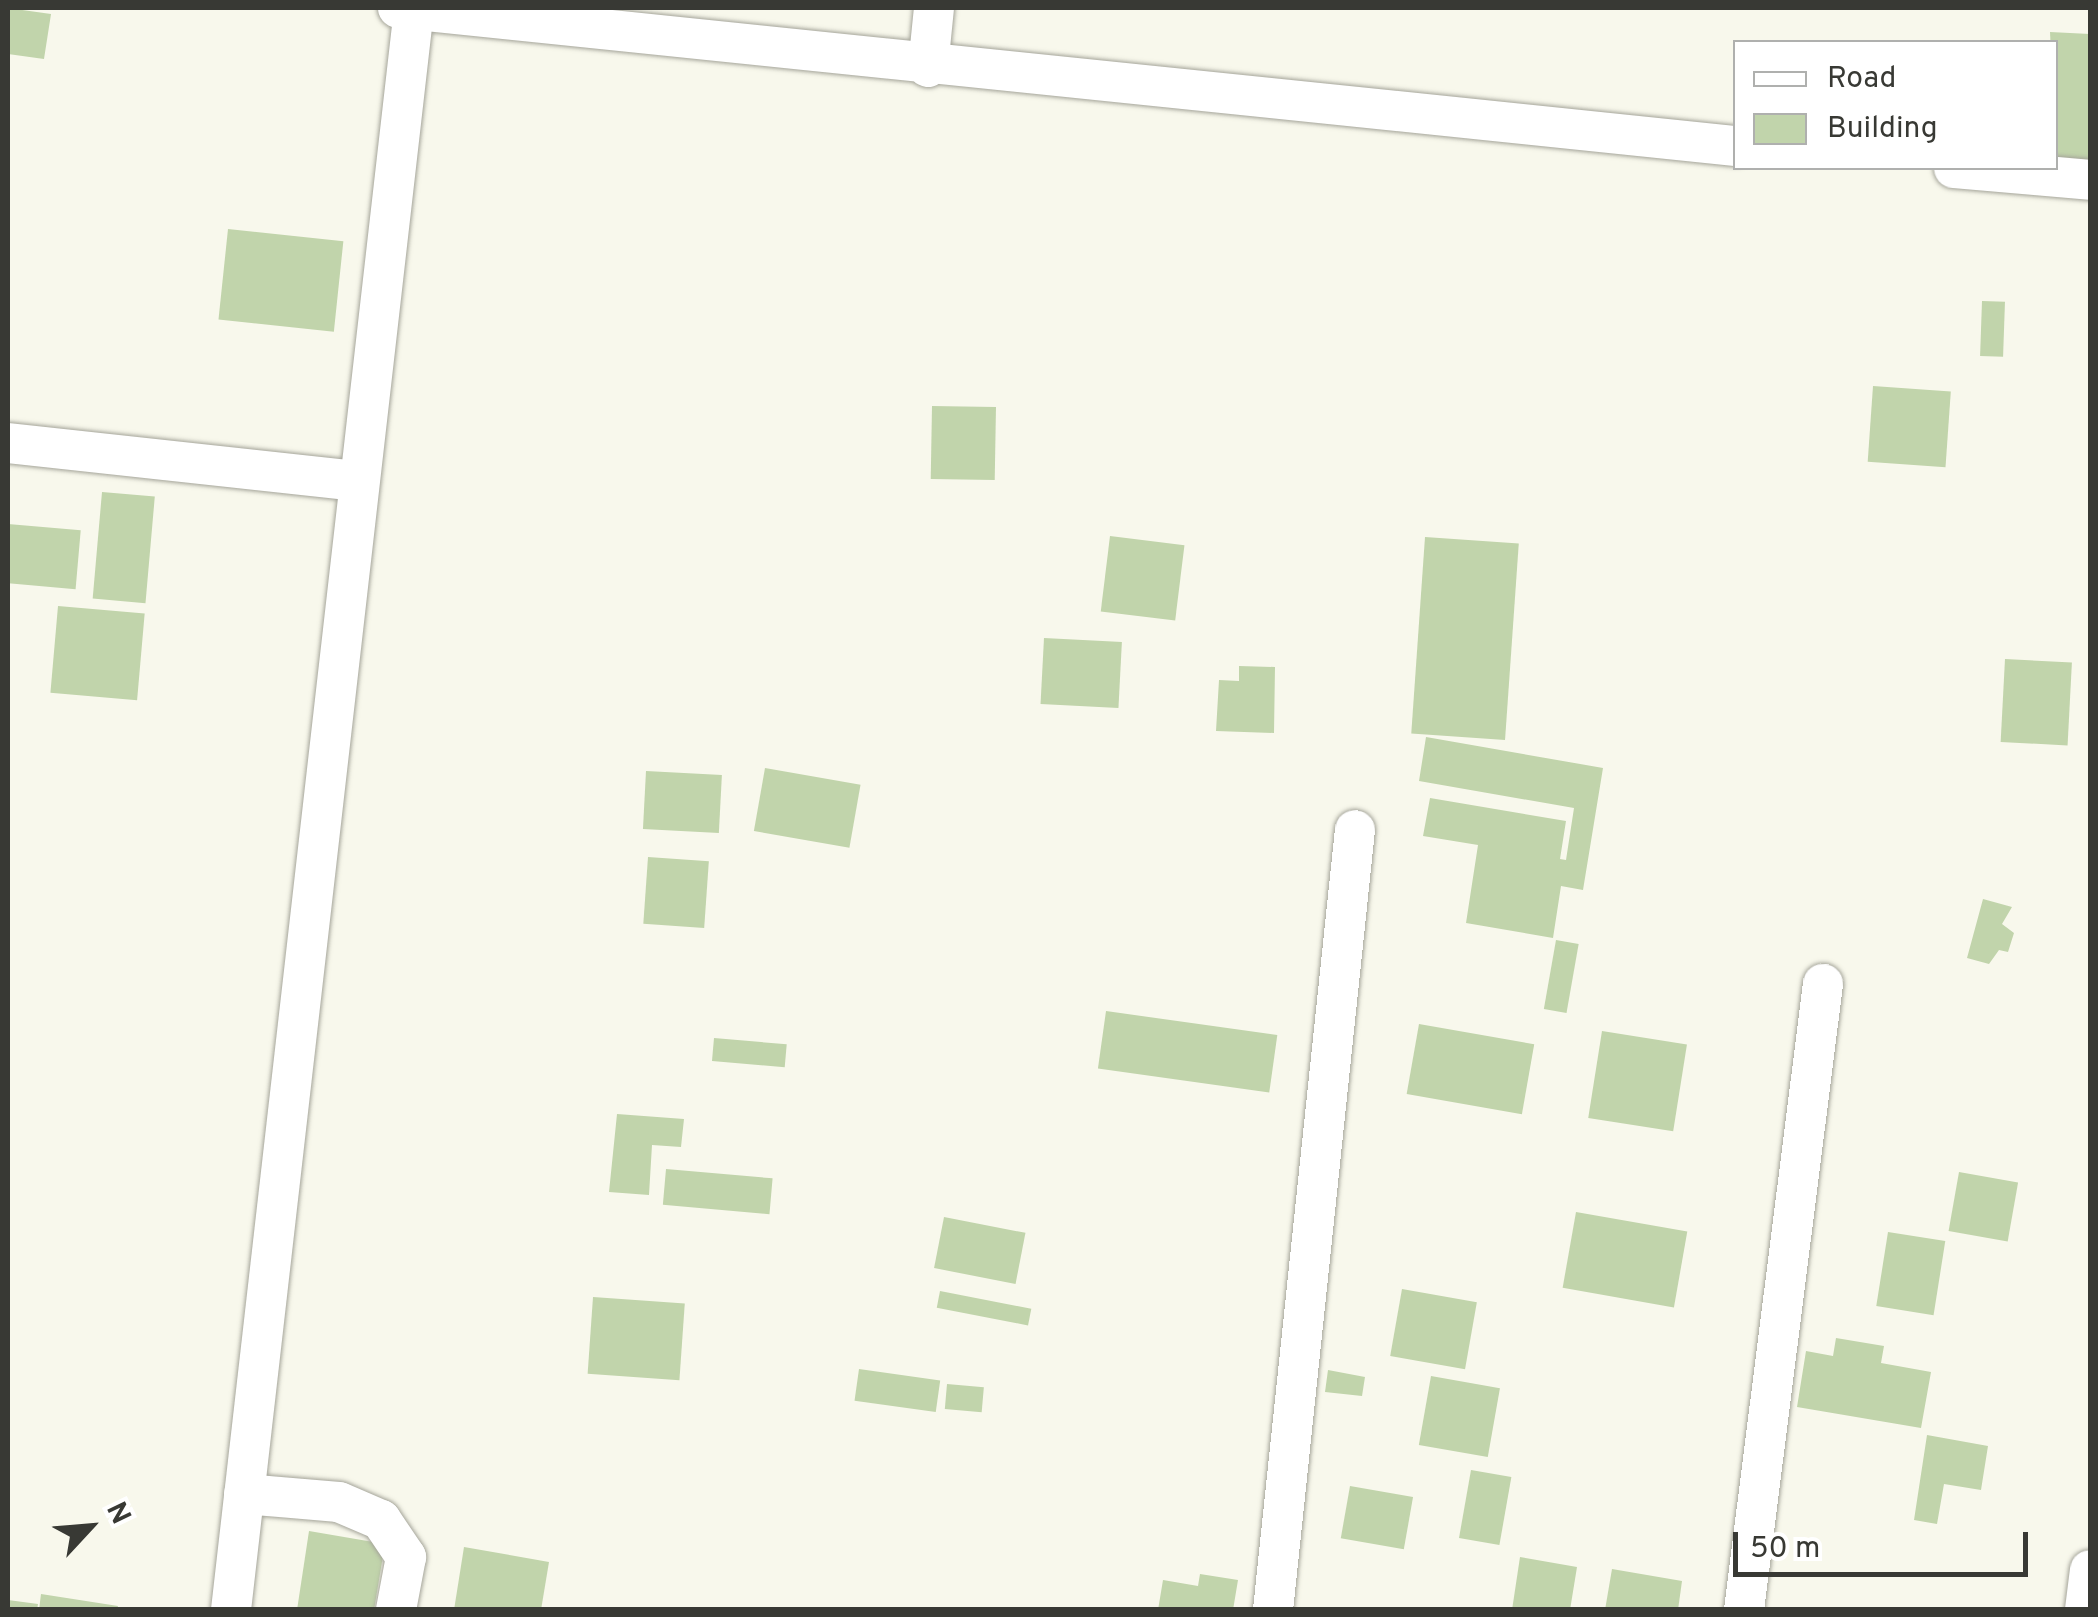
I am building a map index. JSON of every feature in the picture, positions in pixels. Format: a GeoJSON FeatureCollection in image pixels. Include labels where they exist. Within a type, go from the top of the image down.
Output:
{"type":"FeatureCollection","features":[{"type":"Feature","properties":{"kind":"street"},"geometry":{"type":"LineString","coordinates":[[230,1610],[360,481],[406,8],[928,66],[1733,146]]}},
{"type":"Feature","properties":{"kind":"street"},"geometry":{"type":"LineString","coordinates":[[928,66],[934,8]]}},
{"type":"Feature","properties":{"kind":"street"},"geometry":{"type":"LineString","coordinates":[[1977,170],[2090,180]]}},
{"type":"Feature","properties":{"kind":"street"},"geometry":{"type":"LineString","coordinates":[[8,443],[360,481]]}},
{"type":"Feature","properties":{"kind":"street"},"geometry":{"type":"LineString","coordinates":[[1273,1610],[1355,830]]}},
{"type":"Feature","properties":{"kind":"street"},"geometry":{"type":"LineString","coordinates":[[1744,1610],[1822,984]]}},
{"type":"Feature","properties":{"kind":"street"},"geometry":{"type":"LineString","coordinates":[[244,1494],[338,1502],[381,1520],[406,1557],[396,1610]]}},
{"type":"Feature","properties":{"kind":"street"},"geometry":{"type":"LineString","coordinates":[[2085,1610],[2090,1570]]}},
{"type":"Feature","properties":{"kind":"building"},"geometry":{"type":"Polygon","coordinates":[[[8,8],[51,14],[44,59],[8,54],[8,8]]]}},
{"type":"Feature","properties":{"kind":"building"},"geometry":{"type":"Polygon","coordinates":[[[2050,32],[2090,34],[2088,160],[2058,158],[2058,40],[2050,40],[2050,32]]]}},
{"type":"Feature","properties":{"kind":"building"},"geometry":{"type":"Polygon","coordinates":[[[228,229],[343,241],[334,332],[218,320],[228,229]]]}},
{"type":"Feature","properties":{"kind":"building"},"geometry":{"type":"Polygon","coordinates":[[[1982,301],[2005,302],[2003,357],[1980,356],[1982,301]]]}},
{"type":"Feature","properties":{"kind":"building"},"geometry":{"type":"Polygon","coordinates":[[[1873,386],[1951,391],[1946,467],[1868,462],[1873,386]]]}},
{"type":"Feature","properties":{"kind":"building"},"geometry":{"type":"Polygon","coordinates":[[[932,406],[996,407],[995,480],[931,479],[932,406]]]}},
{"type":"Feature","properties":{"kind":"building"},"geometry":{"type":"Polygon","coordinates":[[[102,492],[155,497],[145,603],[93,599],[102,492]]]}},
{"type":"Feature","properties":{"kind":"building"},"geometry":{"type":"Polygon","coordinates":[[[8,524],[81,530],[76,589],[8,583],[8,524]]]}},
{"type":"Feature","properties":{"kind":"building"},"geometry":{"type":"Polygon","coordinates":[[[1110,536],[1184,545],[1175,621],[1101,611],[1110,536]]]}},
{"type":"Feature","properties":{"kind":"building"},"geometry":{"type":"Polygon","coordinates":[[[1425,537],[1519,544],[1505,740],[1411,734],[1425,537]]]}},
{"type":"Feature","properties":{"kind":"building"},"geometry":{"type":"Polygon","coordinates":[[[58,606],[145,614],[137,700],[50,693],[58,606]]]}},
{"type":"Feature","properties":{"kind":"building"},"geometry":{"type":"Polygon","coordinates":[[[1044,638],[1122,642],[1118,708],[1041,704],[1044,638]]]}},
{"type":"Feature","properties":{"kind":"building"},"geometry":{"type":"Polygon","coordinates":[[[2005,659],[2072,663],[2068,745],[2001,742],[2005,659]]]}},
{"type":"Feature","properties":{"kind":"building"},"geometry":{"type":"Polygon","coordinates":[[[1239,666],[1275,667],[1274,733],[1216,731],[1219,680],[1239,681],[1239,666]]]}},
{"type":"Feature","properties":{"kind":"building"},"geometry":{"type":"Polygon","coordinates":[[[1426,737],[1603,768],[1583,890],[1561,886],[1553,938],[1466,923],[1478,845],[1423,836],[1430,798],[1566,821],[1560,859],[1566,860],[1574,808],[1419,781],[1426,737]]]}},
{"type":"Feature","properties":{"kind":"building"},"geometry":{"type":"Polygon","coordinates":[[[765,768],[861,785],[849,848],[754,831],[765,768]]]}},
{"type":"Feature","properties":{"kind":"building"},"geometry":{"type":"Polygon","coordinates":[[[646,771],[722,775],[719,833],[643,829],[646,771]]]}},
{"type":"Feature","properties":{"kind":"building"},"geometry":{"type":"Polygon","coordinates":[[[648,857],[709,861],[704,928],[643,924],[648,857]]]}},
{"type":"Feature","properties":{"kind":"building"},"geometry":{"type":"Polygon","coordinates":[[[1983,899],[2012,907],[2002,924],[2014,933],[2008,952],[1999,950],[1989,964],[1967,958],[1983,899]]]}},
{"type":"Feature","properties":{"kind":"building"},"geometry":{"type":"Polygon","coordinates":[[[1556,940],[1579,944],[1566,1013],[1544,1009],[1556,940]]]}},
{"type":"Feature","properties":{"kind":"building"},"geometry":{"type":"Polygon","coordinates":[[[1106,1011],[1277,1035],[1269,1093],[1098,1068],[1106,1011]]]}},
{"type":"Feature","properties":{"kind":"building"},"geometry":{"type":"Polygon","coordinates":[[[1419,1024],[1534,1044],[1522,1114],[1407,1094],[1419,1024]]]}},
{"type":"Feature","properties":{"kind":"building"},"geometry":{"type":"Polygon","coordinates":[[[1602,1031],[1687,1044],[1673,1131],[1588,1118],[1602,1031]]]}},
{"type":"Feature","properties":{"kind":"building"},"geometry":{"type":"Polygon","coordinates":[[[714,1038],[787,1044],[785,1067],[712,1061],[714,1038]]]}},
{"type":"Feature","properties":{"kind":"building"},"geometry":{"type":"Polygon","coordinates":[[[617,1114],[684,1119],[681,1147],[652,1145],[649,1195],[609,1192],[617,1114]]]}},
{"type":"Feature","properties":{"kind":"building"},"geometry":{"type":"Polygon","coordinates":[[[666,1169],[773,1178],[769,1214],[663,1205],[666,1169]]]}},
{"type":"Feature","properties":{"kind":"building"},"geometry":{"type":"Polygon","coordinates":[[[1959,1172],[2018,1182],[2008,1242],[1949,1231],[1959,1172]]]}},
{"type":"Feature","properties":{"kind":"building"},"geometry":{"type":"Polygon","coordinates":[[[1576,1212],[1687,1232],[1674,1307],[1563,1288],[1576,1212]]]}},
{"type":"Feature","properties":{"kind":"building"},"geometry":{"type":"Polygon","coordinates":[[[944,1217],[1025,1233],[1016,1284],[934,1268],[944,1217]]]}},
{"type":"Feature","properties":{"kind":"building"},"geometry":{"type":"Polygon","coordinates":[[[1888,1232],[1945,1241],[1934,1315],[1876,1306],[1888,1232]]]}},
{"type":"Feature","properties":{"kind":"building"},"geometry":{"type":"Polygon","coordinates":[[[1402,1289],[1477,1302],[1465,1369],[1390,1356],[1402,1289]]]}},
{"type":"Feature","properties":{"kind":"building"},"geometry":{"type":"Polygon","coordinates":[[[940,1291],[1031,1309],[1028,1325],[937,1308],[940,1291]]]}},
{"type":"Feature","properties":{"kind":"building"},"geometry":{"type":"Polygon","coordinates":[[[593,1297],[685,1303],[679,1380],[588,1374],[593,1297]]]}},
{"type":"Feature","properties":{"kind":"building"},"geometry":{"type":"Polygon","coordinates":[[[1836,1338],[1884,1346],[1881,1363],[1931,1372],[1921,1428],[1797,1407],[1806,1351],[1833,1356],[1836,1338]]]}},
{"type":"Feature","properties":{"kind":"building"},"geometry":{"type":"Polygon","coordinates":[[[859,1369],[940,1380],[936,1412],[855,1401],[859,1369]]]}},
{"type":"Feature","properties":{"kind":"building"},"geometry":{"type":"Polygon","coordinates":[[[1328,1370],[1365,1377],[1362,1396],[1325,1392],[1328,1370]]]}},
{"type":"Feature","properties":{"kind":"building"},"geometry":{"type":"Polygon","coordinates":[[[1431,1376],[1500,1388],[1488,1457],[1419,1445],[1431,1376]]]}},
{"type":"Feature","properties":{"kind":"building"},"geometry":{"type":"Polygon","coordinates":[[[947,1384],[984,1387],[982,1412],[945,1409],[947,1384]]]}},
{"type":"Feature","properties":{"kind":"building"},"geometry":{"type":"Polygon","coordinates":[[[1927,1435],[1988,1446],[1981,1490],[1944,1484],[1937,1524],[1914,1520],[1927,1435]]]}},
{"type":"Feature","properties":{"kind":"building"},"geometry":{"type":"Polygon","coordinates":[[[1471,1470],[1511,1477],[1499,1545],[1459,1538],[1471,1470]]]}},
{"type":"Feature","properties":{"kind":"building"},"geometry":{"type":"Polygon","coordinates":[[[1350,1486],[1413,1497],[1404,1549],[1341,1538],[1350,1486]]]}},
{"type":"Feature","properties":{"kind":"building"},"geometry":{"type":"Polygon","coordinates":[[[309,1531],[385,1544],[374,1610],[297,1610],[309,1531]]]}},
{"type":"Feature","properties":{"kind":"building"},"geometry":{"type":"Polygon","coordinates":[[[464,1547],[549,1562],[541,1610],[454,1610],[464,1547]]]}},
{"type":"Feature","properties":{"kind":"building"},"geometry":{"type":"Polygon","coordinates":[[[1520,1557],[1577,1567],[1570,1610],[1512,1610],[1520,1557]]]}},
{"type":"Feature","properties":{"kind":"building"},"geometry":{"type":"Polygon","coordinates":[[[1612,1569],[1682,1581],[1678,1610],[1605,1610],[1612,1569]]]}},
{"type":"Feature","properties":{"kind":"building"},"geometry":{"type":"Polygon","coordinates":[[[1200,1574],[1238,1580],[1233,1610],[1158,1610],[1163,1580],[1198,1586],[1200,1574]]]}},
{"type":"Feature","properties":{"kind":"building"},"geometry":{"type":"Polygon","coordinates":[[[41,1594],[118,1606],[117,1610],[39,1610],[41,1594]]]}},
{"type":"Feature","properties":{"kind":"building"},"geometry":{"type":"Polygon","coordinates":[[[8,1600],[38,1604],[37,1610],[8,1610],[8,1600]]]}}]}
